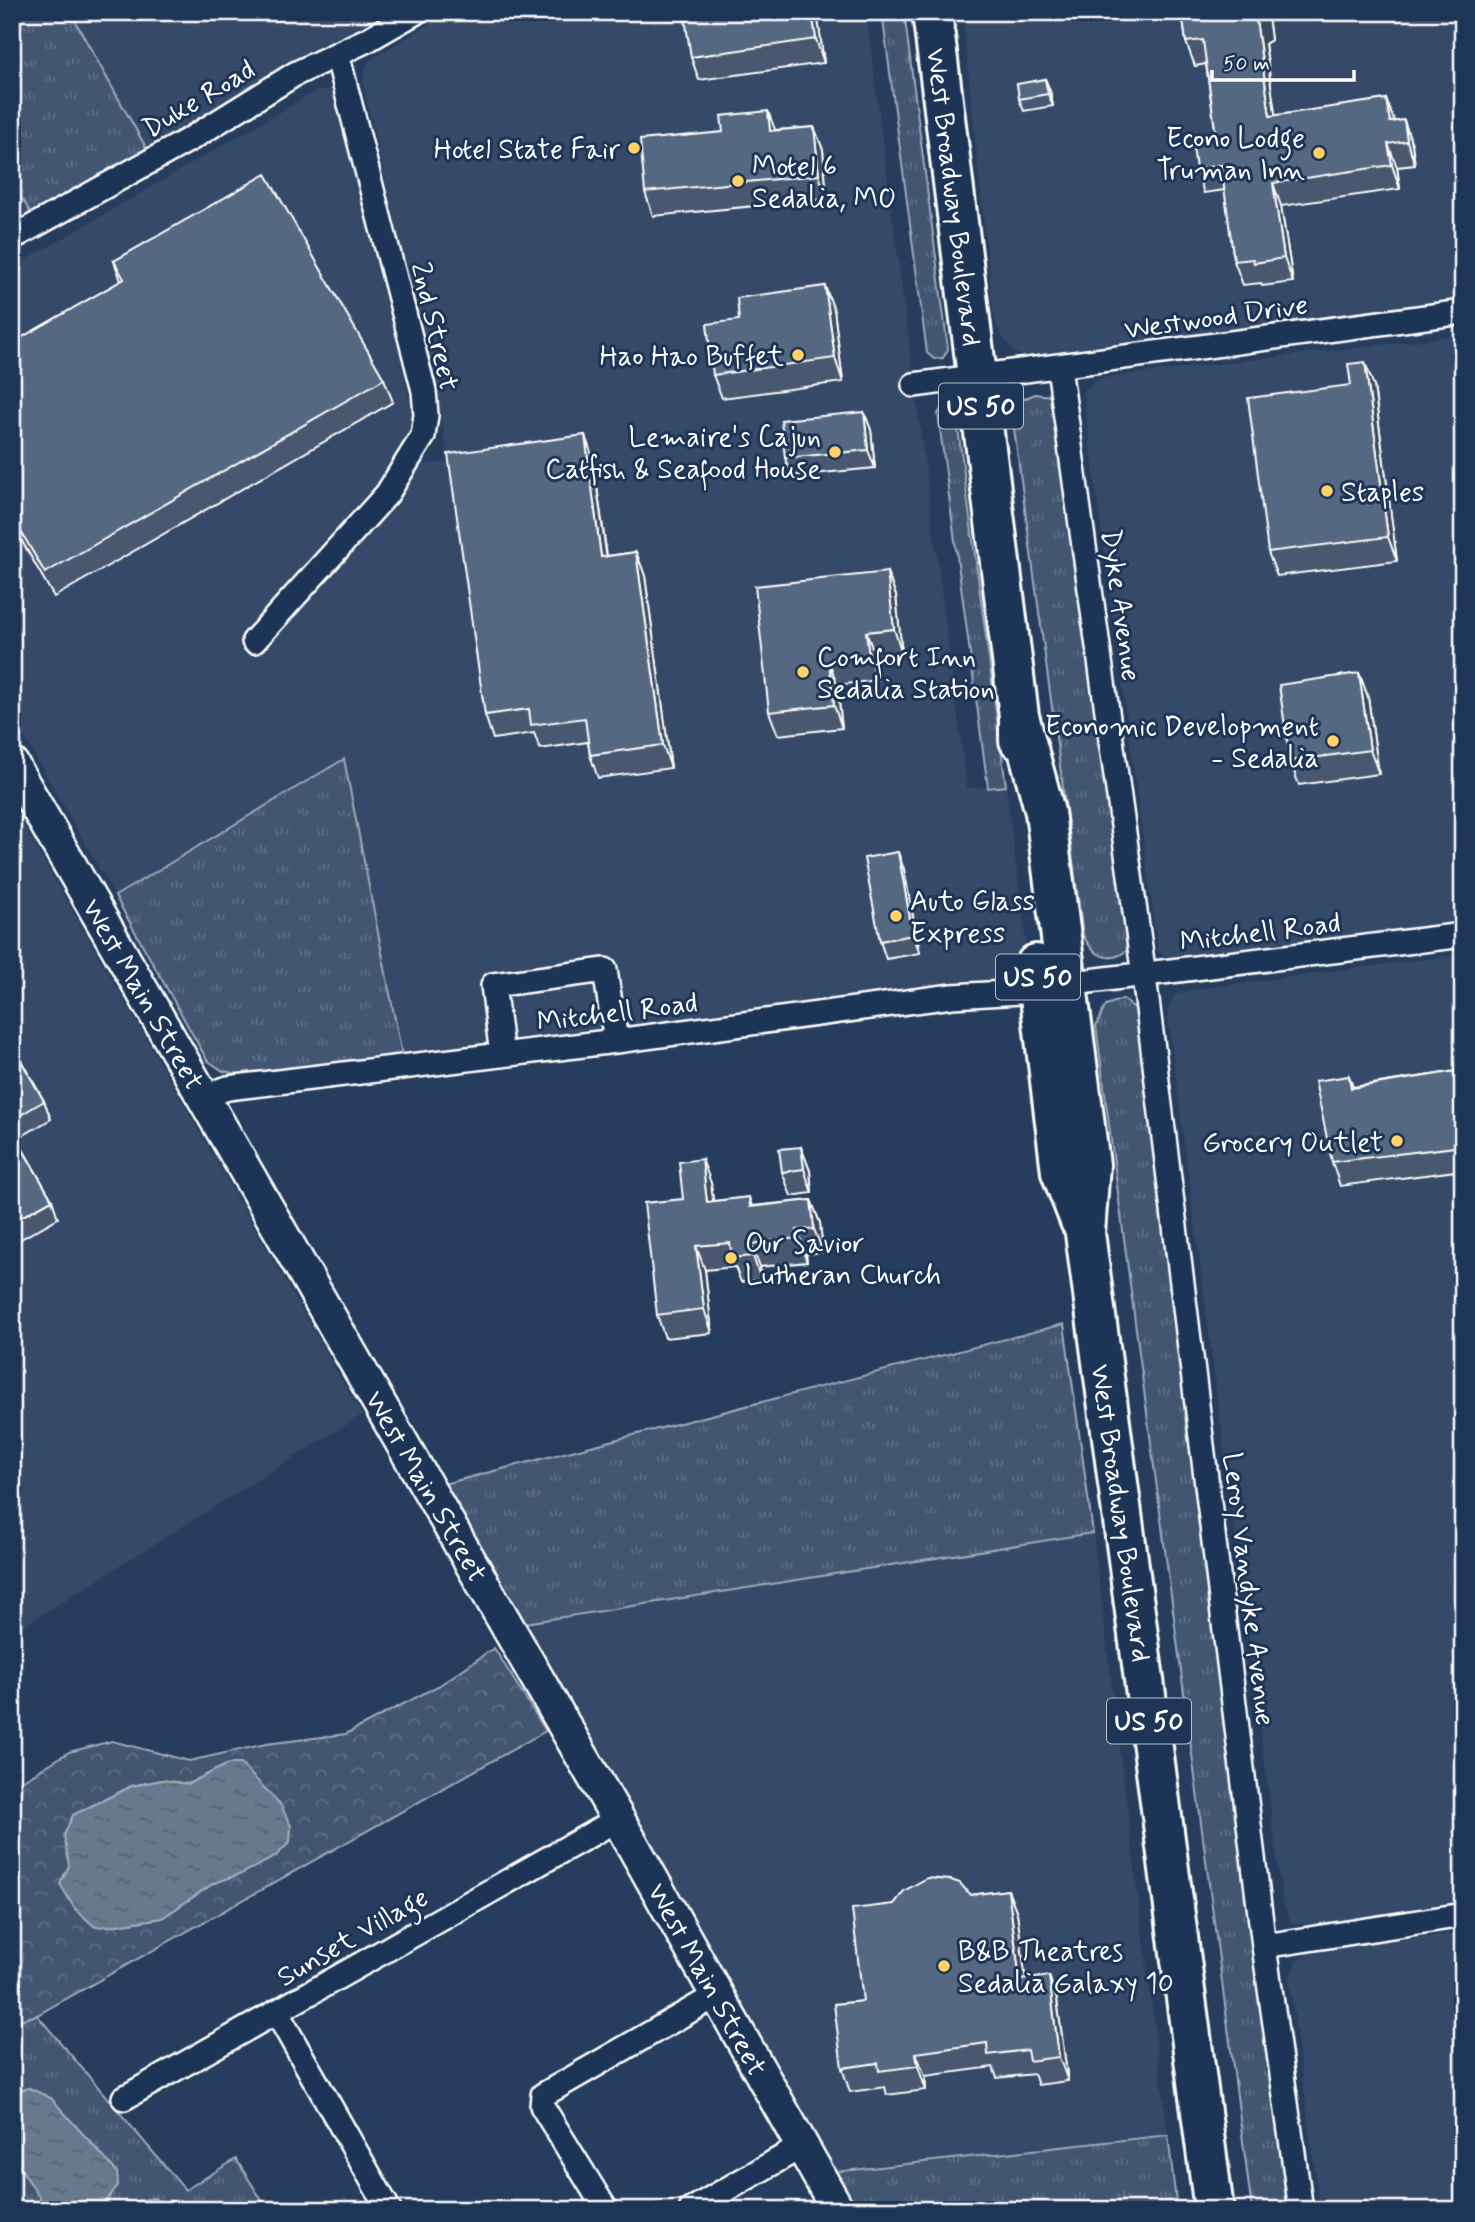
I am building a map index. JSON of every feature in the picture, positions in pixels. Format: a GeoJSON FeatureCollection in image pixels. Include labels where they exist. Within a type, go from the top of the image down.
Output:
{"type":"FeatureCollection","features":[{"type":"Feature","properties":{"kind":"highway","name":"West Broadway Boulevard"},"geometry":{"type":"LineString","coordinates":[[932,12],[1019,716],[1045,813],[1052,987],[1090,1166],[1085,1233],[1214,2210]]}},
{"type":"Feature","properties":{"kind":"main road","name":"West Main Street"},"geometry":{"type":"LineString","coordinates":[[12,764],[618,1819],[835,2209]]}},
{"type":"Feature","properties":{"kind":"street","name":"Duke Road"},"geometry":{"type":"LineString","coordinates":[[12,238],[192,138],[295,74],[369,39],[415,12]]}},
{"type":"Feature","properties":{"kind":"street","name":"2nd Street"},"geometry":{"type":"LineString","coordinates":[[254,641],[387,494],[423,436],[424,391],[337,54]]}},
{"type":"Feature","properties":{"kind":"street","name":"Westwood Drive"},"geometry":{"type":"LineString","coordinates":[[914,385],[1463,312]]}},
{"type":"Feature","properties":{"kind":"street","name":"Dyke Avenue"},"geometry":{"type":"LineString","coordinates":[[1059,367],[1144,976]]}},
{"type":"Feature","properties":{"kind":"street","name":"Mitchell Road"},"geometry":{"type":"LineString","coordinates":[[202,1096],[228,1088],[616,1041],[952,996],[1052,987],[1463,935]]}},
{"type":"Feature","properties":{"kind":"street"},"geometry":{"type":"LineString","coordinates":[[502,1055],[493,985],[605,970],[616,1041]]}},
{"type":"Feature","properties":{"kind":"street","name":"Leroy Vandyke Avenue"},"geometry":{"type":"LineString","coordinates":[[1144,976],[1264,1945],[1301,2210]]}},
{"type":"Feature","properties":{"kind":"street","name":"Sunset Village"},"geometry":{"type":"LineString","coordinates":[[389,2210],[277,2013],[618,1819]]}},
{"type":"Feature","properties":{"kind":"street"},"geometry":{"type":"LineString","coordinates":[[1264,1945],[1463,1915]]}},
{"type":"Feature","properties":{"kind":"street"},"geometry":{"type":"LineString","coordinates":[[606,2210],[542,2106],[543,2095],[717,1995]]}},
{"type":"Feature","properties":{"kind":"street"},"geometry":{"type":"LineString","coordinates":[[124,2098],[277,2013]]}},
{"type":"Feature","properties":{"kind":"street"},"geometry":{"type":"LineString","coordinates":[[691,2210],[802,2146]]}},
{"type":"Feature","properties":{"kind":"shaded area"},"geometry":{"type":"Polygon","coordinates":[[[70,12],[405,12],[149,153],[70,12]]]}},
{"type":"Feature","properties":{"kind":"shaded area"},"geometry":{"type":"Polygon","coordinates":[[[449,12],[866,12],[967,788],[1006,786],[1028,958],[1024,975],[1010,982],[402,1055],[343,760],[115,896],[12,716],[12,268],[316,91],[332,89],[342,100],[424,464],[449,462],[435,387],[363,86],[364,72],[370,60],[449,12]]]}},
{"type":"Feature","properties":{"kind":"shaded area"},"geometry":{"type":"Polygon","coordinates":[[[962,12],[1463,12],[1463,305],[1033,359],[1015,353],[1000,334],[993,312],[962,12]]]}},
{"type":"Feature","properties":{"kind":"shaded area"},"geometry":{"type":"Polygon","coordinates":[[[12,181],[34,219],[12,231],[12,181]]]}},
{"type":"Feature","properties":{"kind":"shaded area"},"geometry":{"type":"Polygon","coordinates":[[[1463,335],[1463,924],[1174,962],[1158,951],[1083,392],[1099,378],[1463,335]]]}},
{"type":"Feature","properties":{"kind":"shaded area"},"geometry":{"type":"Polygon","coordinates":[[[12,805],[362,1415],[12,1633],[12,805]]]}},
{"type":"Feature","properties":{"kind":"shaded area"},"geometry":{"type":"Polygon","coordinates":[[[1463,954],[1463,1904],[1309,1925],[1291,1922],[1283,1904],[1167,1011],[1174,995],[1190,990],[1463,954]]]}},
{"type":"Feature","properties":{"kind":"shaded area"},"geometry":{"type":"Polygon","coordinates":[[[1093,1533],[1168,2135],[834,2172],[519,1624],[1093,1533]]]}},
{"type":"Feature","properties":{"kind":"shaded area"},"geometry":{"type":"Polygon","coordinates":[[[1463,1933],[1463,2210],[1320,2210],[1289,1978],[1296,1961],[1309,1953],[1333,1947],[1463,1933]]]}},
{"type":"Feature","properties":{"kind":"green space"},"geometry":{"type":"Polygon","coordinates":[[[12,12],[70,12],[149,153],[34,219],[12,181],[12,12]]]}},
{"type":"Feature","properties":{"kind":"green space"},"geometry":{"type":"Polygon","coordinates":[[[882,12],[904,12],[948,349],[943,358],[934,359],[927,353],[882,12]]]}},
{"type":"Feature","properties":{"kind":"green space"},"geometry":{"type":"Polygon","coordinates":[[[1035,394],[1051,396],[1062,412],[1131,947],[1124,953],[1110,957],[1092,949],[1083,935],[1012,414],[1019,401],[1035,394]]]}},
{"type":"Feature","properties":{"kind":"green space"},"geometry":{"type":"Polygon","coordinates":[[[944,404],[954,409],[957,421],[1006,786],[988,788],[938,414],[944,404]]]}},
{"type":"Feature","properties":{"kind":"green space"},"geometry":{"type":"Polygon","coordinates":[[[344,759],[402,1055],[239,1074],[223,1071],[207,1060],[115,896],[344,759]]]}},
{"type":"Feature","properties":{"kind":"green space"},"geometry":{"type":"Polygon","coordinates":[[[1123,999],[1137,1010],[1297,2210],[1252,2210],[1096,1026],[1106,1005],[1123,999]]]}},
{"type":"Feature","properties":{"kind":"green space"},"geometry":{"type":"Polygon","coordinates":[[[1064,1324],[1093,1533],[519,1624],[444,1484],[1064,1324]]]}},
{"type":"Feature","properties":{"kind":"green space"},"geometry":{"type":"Polygon","coordinates":[[[494,1648],[546,1731],[37,2015],[12,2022],[12,1787],[69,1752],[112,1741],[189,1761],[266,1744],[346,1734],[440,1685],[494,1648]],[[228,1764],[188,1784],[162,1780],[132,1786],[73,1815],[69,1866],[60,1884],[110,1926],[162,1918],[214,1883],[241,1874],[280,1804],[241,1765],[228,1764]]]}},
{"type":"Feature","properties":{"kind":"green space"},"geometry":{"type":"Polygon","coordinates":[[[37,2015],[185,2190],[236,2159],[268,2210],[170,2210],[154,2198],[137,2201],[126,2210],[99,2210],[118,2185],[29,2088],[12,2093],[12,2022],[37,2015]]]}},
{"type":"Feature","properties":{"kind":"green space"},"geometry":{"type":"Polygon","coordinates":[[[1168,2135],[1177,2210],[855,2210],[834,2172],[1168,2135]]]}},
{"type":"Feature","properties":{"kind":"green space"},"geometry":{"type":"Polygon","coordinates":[[[12,2155],[48,2210],[24,2210],[12,2191],[12,2155]]]}},
{"type":"Feature","properties":{"kind":"water"},"geometry":{"type":"Polygon","coordinates":[[[228,1764],[241,1764],[280,1804],[291,1826],[290,1842],[275,1857],[241,1874],[214,1883],[162,1918],[95,1927],[75,1909],[60,1884],[69,1866],[64,1835],[73,1815],[132,1786],[162,1780],[188,1784],[228,1764]]]}},
{"type":"Feature","properties":{"kind":"water"},"geometry":{"type":"Polygon","coordinates":[[[29,2088],[51,2098],[117,2172],[118,2185],[99,2210],[48,2210],[12,2155],[12,2093],[29,2088]]]}},
{"type":"Feature","properties":{"kind":"water"},"geometry":{"type":"Polygon","coordinates":[[[154,2198],[170,2210],[126,2210],[137,2201],[154,2198]]]}},
{"type":"Feature","properties":{"kind":"building"},"geometry":{"type":"Polygon","coordinates":[[[684,12],[812,12],[816,39],[691,57],[684,12]]]}},
{"type":"Feature","properties":{"kind":"building","name":"Econo Lodge Truman Inn"},"geometry":{"type":"Polygon","coordinates":[[[1182,12],[1262,12],[1263,16],[1256,20],[1270,116],[1386,99],[1390,122],[1404,120],[1407,141],[1388,144],[1392,165],[1273,183],[1284,258],[1254,263],[1253,259],[1234,261],[1221,165],[1196,169],[1192,139],[1216,136],[1203,40],[1186,42],[1182,12]]]}},
{"type":"Feature","properties":{"kind":"building"},"geometry":{"type":"Polygon","coordinates":[[[1045,79],[1048,94],[1019,99],[1017,84],[1045,79]]]}},
{"type":"Feature","properties":{"kind":"building"},"geometry":{"type":"Polygon","coordinates":[[[768,111],[770,131],[814,127],[819,175],[645,192],[640,140],[723,132],[721,116],[768,111]]]}},
{"type":"Feature","properties":{"kind":"building"},"geometry":{"type":"Polygon","coordinates":[[[266,174],[384,379],[45,573],[12,516],[12,343],[124,279],[114,261],[266,174]]]}},
{"type":"Feature","properties":{"kind":"building"},"geometry":{"type":"Polygon","coordinates":[[[825,286],[835,358],[713,375],[707,324],[739,320],[737,298],[825,286]]]}},
{"type":"Feature","properties":{"kind":"building","name":"Staples"},"geometry":{"type":"Polygon","coordinates":[[[1365,362],[1388,537],[1268,552],[1248,398],[1351,385],[1348,364],[1365,362]]]}},
{"type":"Feature","properties":{"kind":"building"},"geometry":{"type":"Polygon","coordinates":[[[864,412],[868,450],[785,458],[781,420],[864,412]]]}},
{"type":"Feature","properties":{"kind":"building"},"geometry":{"type":"Polygon","coordinates":[[[585,435],[601,557],[636,552],[663,745],[590,755],[585,718],[531,725],[529,709],[485,715],[448,454],[585,435]]]}},
{"type":"Feature","properties":{"kind":"building","name":"Comfort Inn Sedalia Station"},"geometry":{"type":"Polygon","coordinates":[[[887,572],[894,629],[866,632],[869,657],[829,661],[834,705],[769,712],[755,586],[887,572]]]}},
{"type":"Feature","properties":{"kind":"building","name":"Economic Development - Sedalia"},"geometry":{"type":"Polygon","coordinates":[[[1359,673],[1370,750],[1290,761],[1279,685],[1359,673]]]}},
{"type":"Feature","properties":{"kind":"building"},"geometry":{"type":"Polygon","coordinates":[[[898,852],[913,935],[880,941],[864,858],[898,852]]]}},
{"type":"Feature","properties":{"kind":"building"},"geometry":{"type":"Polygon","coordinates":[[[12,1045],[44,1101],[12,1120],[12,1045]]]}},
{"type":"Feature","properties":{"kind":"building","name":"Grocery Outlet"},"geometry":{"type":"Polygon","coordinates":[[[1456,1071],[1463,1107],[1463,1146],[1332,1162],[1315,1081],[1349,1076],[1351,1088],[1456,1071]]]}},
{"type":"Feature","properties":{"kind":"building"},"geometry":{"type":"Polygon","coordinates":[[[12,1131],[52,1200],[12,1222],[12,1131]]]}},
{"type":"Feature","properties":{"kind":"building"},"geometry":{"type":"Polygon","coordinates":[[[801,1147],[804,1169],[782,1172],[779,1149],[801,1147]]]}},
{"type":"Feature","properties":{"kind":"building"},"geometry":{"type":"Polygon","coordinates":[[[702,1159],[707,1202],[749,1197],[750,1207],[811,1200],[814,1229],[797,1230],[798,1238],[751,1244],[753,1256],[732,1258],[730,1243],[696,1246],[704,1309],[657,1315],[644,1203],[683,1199],[679,1162],[702,1159]]]}},
{"type":"Feature","properties":{"kind":"building","name":"B&B Theatres Sedalia Galaxy 10"},"geometry":{"type":"Polygon","coordinates":[[[927,1878],[960,1883],[970,1895],[1008,1890],[1020,1980],[1049,1976],[1059,2057],[1029,2061],[1027,2050],[988,2055],[987,2043],[916,2053],[918,2066],[879,2071],[878,2063],[842,2068],[834,2004],[863,2001],[852,1909],[894,1904],[904,1891],[927,1878]]]}},
{"type":"Feature","properties":{"kind":"place","name":"Hotel State Fair"},"geometry":{"type":"Point","coordinates":[634,148]}},
{"type":"Feature","properties":{"kind":"place","name":"Econo Lodge Truman Inn"},"geometry":{"type":"Point","coordinates":[1319,153]}},
{"type":"Feature","properties":{"kind":"place","name":"Motel 6 Sedalia, MO"},"geometry":{"type":"Point","coordinates":[738,181]}},
{"type":"Feature","properties":{"kind":"place","name":"Hao Hao Buffet"},"geometry":{"type":"Point","coordinates":[798,355]}},
{"type":"Feature","properties":{"kind":"place","name":"Lemaire's Cajun Catfish & Seafood House"},"geometry":{"type":"Point","coordinates":[835,452]}},
{"type":"Feature","properties":{"kind":"place","name":"Staples"},"geometry":{"type":"Point","coordinates":[1327,491]}},
{"type":"Feature","properties":{"kind":"place","name":"Comfort Inn Sedalia Station"},"geometry":{"type":"Point","coordinates":[803,672]}},
{"type":"Feature","properties":{"kind":"place","name":"Economic Development - Sedalia"},"geometry":{"type":"Point","coordinates":[1333,741]}},
{"type":"Feature","properties":{"kind":"place","name":"Auto Glass Express"},"geometry":{"type":"Point","coordinates":[896,916]}},
{"type":"Feature","properties":{"kind":"place","name":"Grocery Outlet"},"geometry":{"type":"Point","coordinates":[1397,1141]}},
{"type":"Feature","properties":{"kind":"place","name":"Our Savior Lutheran Church"},"geometry":{"type":"Point","coordinates":[731,1258]}},
{"type":"Feature","properties":{"kind":"place","name":"B&B Theatres Sedalia Galaxy 10"},"geometry":{"type":"Point","coordinates":[944,1966]}}]}
